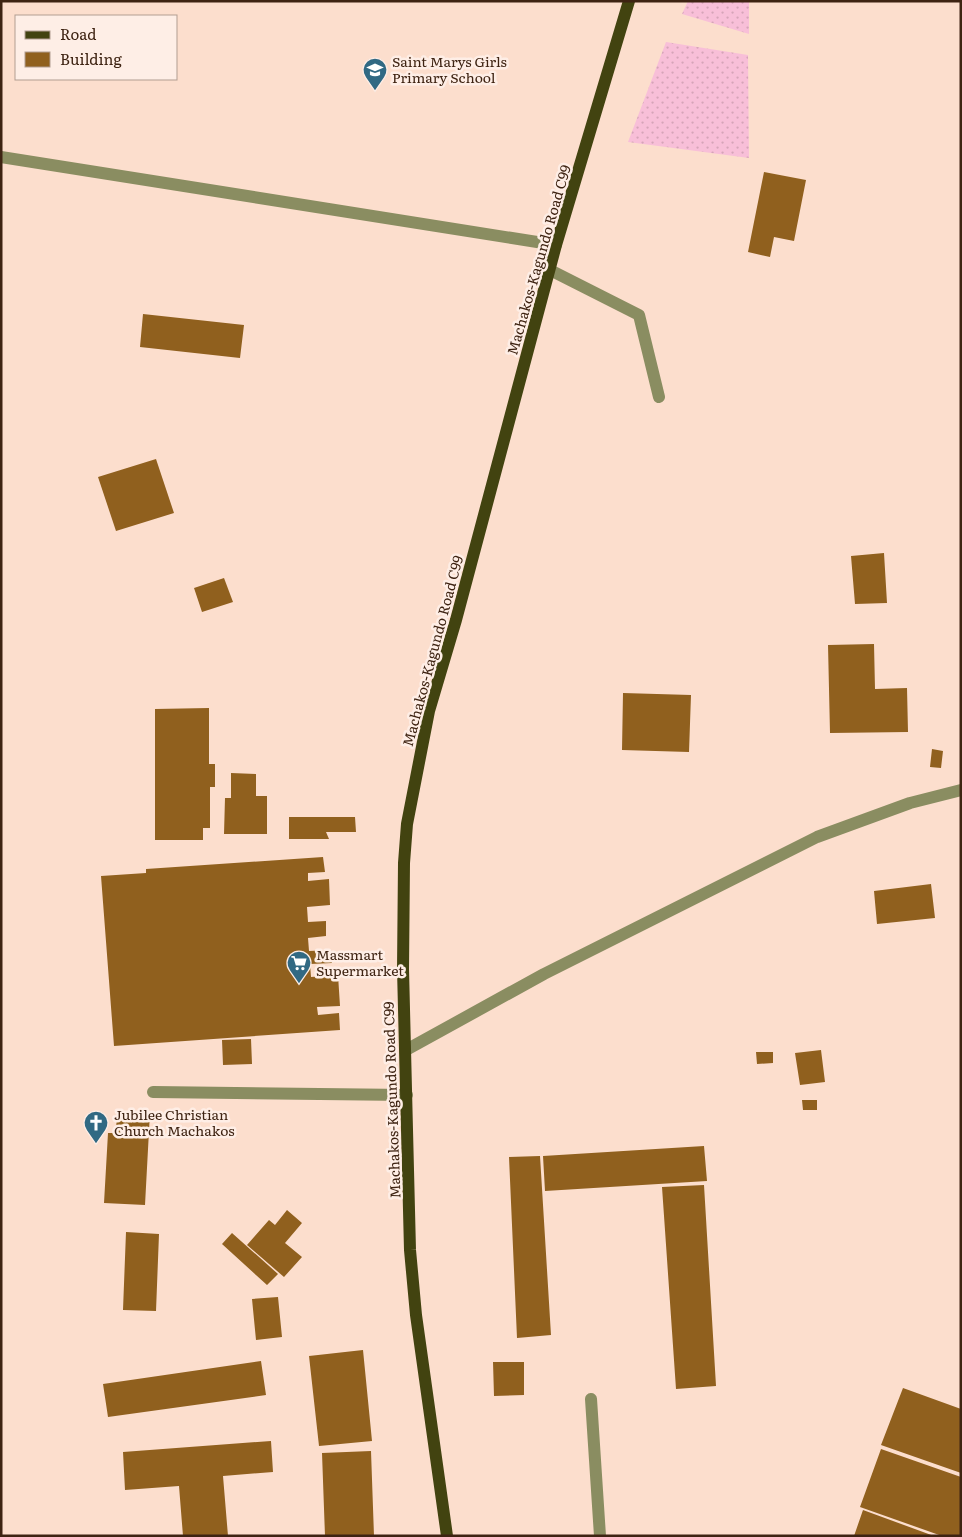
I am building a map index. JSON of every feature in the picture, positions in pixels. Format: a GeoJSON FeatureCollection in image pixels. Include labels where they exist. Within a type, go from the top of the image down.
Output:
{"type":"FeatureCollection","features":[{"type":"Feature","properties":{"kind":"main road","name":"Machakos-Kagundo Road C99"},"geometry":{"type":"LineString","coordinates":[[447,1536],[415,1306],[410,1250],[403,969],[404,863],[407,824],[430,711],[556,245],[629,1]]}},
{"type":"Feature","properties":{"kind":"street"},"geometry":{"type":"LineString","coordinates":[[1,157],[556,245]]}},
{"type":"Feature","properties":{"kind":"street"},"geometry":{"type":"LineString","coordinates":[[550,270],[639,314],[660,397]]}},
{"type":"Feature","properties":{"kind":"street"},"geometry":{"type":"LineString","coordinates":[[406,1050],[544,974],[818,837],[910,803],[961,790]]}},
{"type":"Feature","properties":{"kind":"street"},"geometry":{"type":"LineString","coordinates":[[153,1092],[407,1095]]}},
{"type":"Feature","properties":{"kind":"street"},"geometry":{"type":"LineString","coordinates":[[591,1399],[600,1536]]}},
{"type":"Feature","properties":{"kind":"shaded area"},"geometry":{"type":"Polygon","coordinates":[[[688,1],[749,1],[749,34],[682,14],[688,1]]]}},
{"type":"Feature","properties":{"kind":"shaded area"},"geometry":{"type":"Polygon","coordinates":[[[666,42],[748,55],[749,158],[628,142],[666,42]]]}},
{"type":"Feature","properties":{"kind":"building"},"geometry":{"type":"Polygon","coordinates":[[[764,172],[806,180],[794,241],[774,237],[770,257],[748,252],[764,172]]]}},
{"type":"Feature","properties":{"kind":"building"},"geometry":{"type":"Polygon","coordinates":[[[143,314],[244,325],[240,358],[140,347],[143,314]]]}},
{"type":"Feature","properties":{"kind":"building"},"geometry":{"type":"Polygon","coordinates":[[[156,459],[174,513],[116,531],[98,477],[156,459]]]}},
{"type":"Feature","properties":{"kind":"building"},"geometry":{"type":"Polygon","coordinates":[[[884,553],[887,603],[855,604],[851,556],[884,553]]]}},
{"type":"Feature","properties":{"kind":"building"},"geometry":{"type":"Polygon","coordinates":[[[224,578],[233,602],[202,612],[194,588],[224,578]]]}},
{"type":"Feature","properties":{"kind":"building"},"geometry":{"type":"Polygon","coordinates":[[[874,644],[875,689],[907,688],[908,732],[830,733],[828,645],[874,644]]]}},
{"type":"Feature","properties":{"kind":"building"},"geometry":{"type":"Polygon","coordinates":[[[623,693],[691,695],[689,752],[622,750],[623,693]]]}},
{"type":"Feature","properties":{"kind":"building"},"geometry":{"type":"Polygon","coordinates":[[[209,708],[209,764],[215,764],[215,787],[210,787],[210,828],[203,828],[203,840],[155,840],[155,709],[209,708]]]}},
{"type":"Feature","properties":{"kind":"building"},"geometry":{"type":"Polygon","coordinates":[[[932,749],[943,751],[941,768],[930,767],[932,749]]]}},
{"type":"Feature","properties":{"kind":"building"},"geometry":{"type":"Polygon","coordinates":[[[231,773],[256,774],[256,796],[267,796],[267,834],[224,834],[225,798],[231,798],[231,773]]]}},
{"type":"Feature","properties":{"kind":"building"},"geometry":{"type":"Polygon","coordinates":[[[289,817],[355,817],[356,832],[326,832],[329,839],[289,839],[289,817]]]}},
{"type":"Feature","properties":{"kind":"building"},"geometry":{"type":"Polygon","coordinates":[[[323,857],[325,872],[308,873],[308,881],[329,879],[330,905],[307,907],[308,922],[326,921],[326,936],[308,938],[309,951],[331,950],[332,963],[310,964],[311,977],[338,975],[340,1006],[317,1007],[318,1015],[339,1013],[340,1030],[114,1046],[101,876],[146,873],[146,869],[323,857]]]}},
{"type":"Feature","properties":{"kind":"building"},"geometry":{"type":"Polygon","coordinates":[[[931,884],[935,918],[877,924],[874,891],[931,884]]]}},
{"type":"Feature","properties":{"kind":"building"},"geometry":{"type":"Polygon","coordinates":[[[251,1039],[252,1064],[223,1065],[222,1040],[251,1039]]]}},
{"type":"Feature","properties":{"kind":"building"},"geometry":{"type":"Polygon","coordinates":[[[821,1050],[825,1082],[800,1085],[795,1053],[821,1050]]]}},
{"type":"Feature","properties":{"kind":"building"},"geometry":{"type":"Polygon","coordinates":[[[756,1052],[773,1052],[773,1063],[757,1064],[756,1052]]]}},
{"type":"Feature","properties":{"kind":"building"},"geometry":{"type":"Polygon","coordinates":[[[802,1100],[817,1100],[817,1110],[803,1110],[802,1100]]]}},
{"type":"Feature","properties":{"kind":"building"},"geometry":{"type":"Polygon","coordinates":[[[117,1111],[150,1112],[145,1205],[104,1203],[108,1133],[116,1133],[117,1111]]]}},
{"type":"Feature","properties":{"kind":"building"},"geometry":{"type":"Polygon","coordinates":[[[704,1146],[707,1181],[545,1191],[543,1156],[704,1146]]]}},
{"type":"Feature","properties":{"kind":"building"},"geometry":{"type":"Polygon","coordinates":[[[540,1156],[551,1335],[517,1338],[509,1157],[540,1156]]]}},
{"type":"Feature","properties":{"kind":"building"},"geometry":{"type":"Polygon","coordinates":[[[704,1185],[716,1386],[676,1389],[662,1187],[704,1185]]]}},
{"type":"Feature","properties":{"kind":"building"},"geometry":{"type":"Polygon","coordinates":[[[287,1210],[302,1223],[285,1243],[302,1257],[284,1277],[247,1245],[269,1220],[275,1225],[287,1210]]]}},
{"type":"Feature","properties":{"kind":"building"},"geometry":{"type":"Polygon","coordinates":[[[126,1232],[159,1234],[156,1311],[123,1310],[126,1232]]]}},
{"type":"Feature","properties":{"kind":"building"},"geometry":{"type":"Polygon","coordinates":[[[232,1233],[278,1274],[267,1285],[222,1244],[232,1233]]]}},
{"type":"Feature","properties":{"kind":"building"},"geometry":{"type":"Polygon","coordinates":[[[278,1297],[282,1337],[256,1340],[252,1299],[278,1297]]]}},
{"type":"Feature","properties":{"kind":"building"},"geometry":{"type":"Polygon","coordinates":[[[363,1350],[372,1441],[319,1446],[309,1356],[363,1350]]]}},
{"type":"Feature","properties":{"kind":"building"},"geometry":{"type":"Polygon","coordinates":[[[261,1361],[266,1395],[108,1417],[103,1384],[261,1361]]]}},
{"type":"Feature","properties":{"kind":"building"},"geometry":{"type":"Polygon","coordinates":[[[493,1362],[524,1362],[524,1395],[494,1396],[493,1362]]]}},
{"type":"Feature","properties":{"kind":"building"},"geometry":{"type":"Polygon","coordinates":[[[903,1388],[961,1409],[961,1473],[881,1445],[903,1388]]]}},
{"type":"Feature","properties":{"kind":"building"},"geometry":{"type":"Polygon","coordinates":[[[271,1441],[273,1472],[223,1476],[228,1536],[183,1536],[179,1486],[125,1490],[123,1452],[271,1441]]]}},
{"type":"Feature","properties":{"kind":"building"},"geometry":{"type":"Polygon","coordinates":[[[881,1449],[961,1477],[961,1536],[942,1536],[860,1507],[881,1449]]]}},
{"type":"Feature","properties":{"kind":"building"},"geometry":{"type":"Polygon","coordinates":[[[371,1451],[374,1536],[325,1536],[322,1453],[371,1451]]]}},
{"type":"Feature","properties":{"kind":"building"},"geometry":{"type":"Polygon","coordinates":[[[863,1510],[934,1536],[854,1536],[863,1510]]]}},
{"type":"Feature","properties":{"kind":"place","name":"Saint Marys Girls Primary School"},"geometry":{"type":"Point","coordinates":[375,91]}},
{"type":"Feature","properties":{"kind":"place","name":"Massmart Supermarket"},"geometry":{"type":"Point","coordinates":[299,984]}},
{"type":"Feature","properties":{"kind":"place","name":"Jubilee Christian Church Machakos"},"geometry":{"type":"Point","coordinates":[96,1144]}}]}
